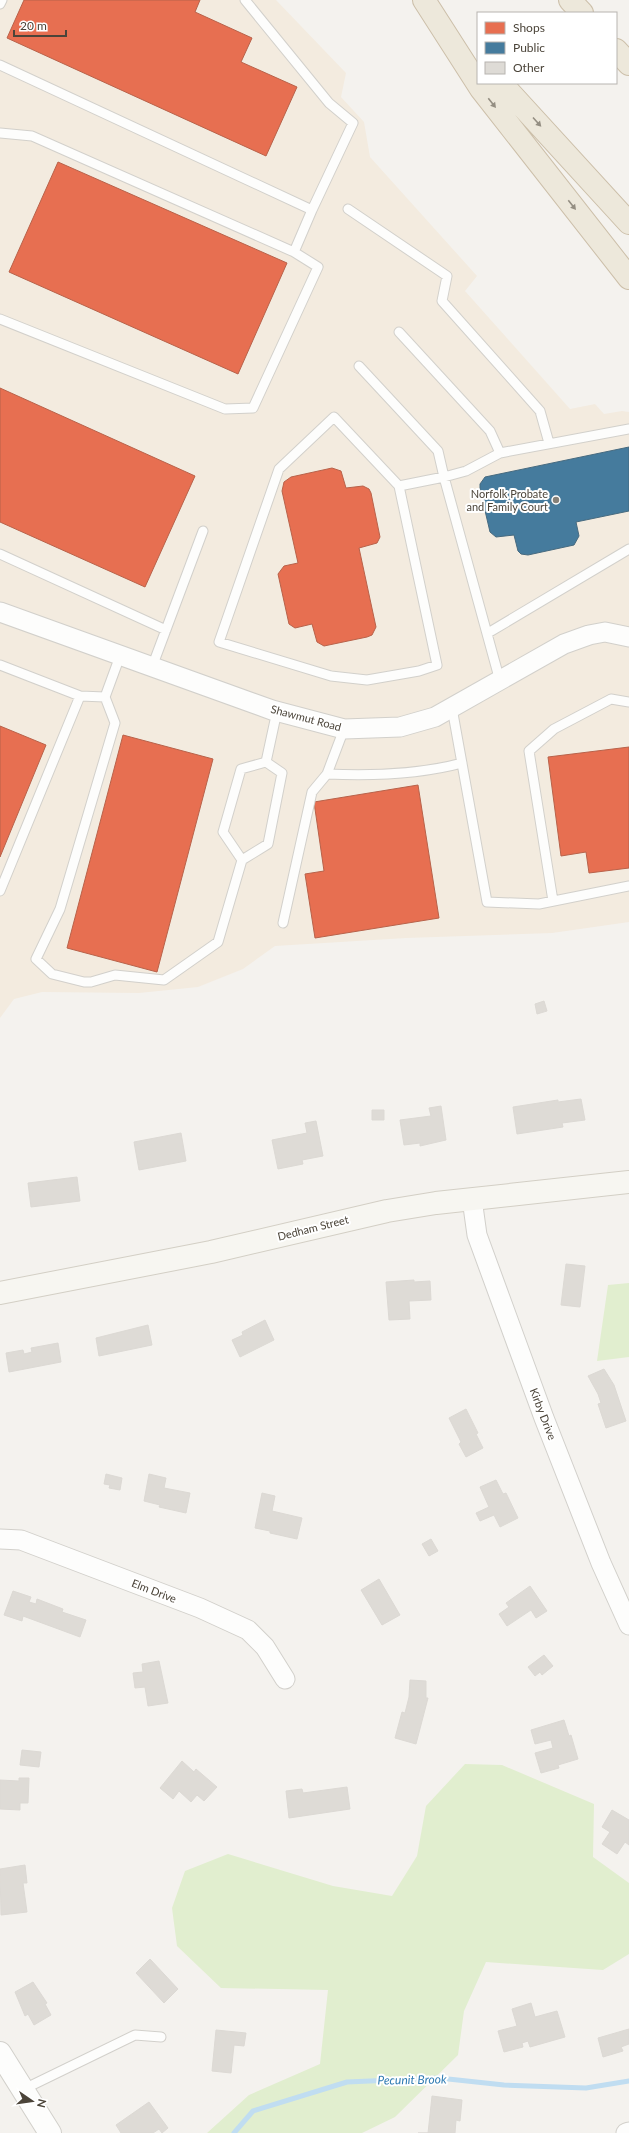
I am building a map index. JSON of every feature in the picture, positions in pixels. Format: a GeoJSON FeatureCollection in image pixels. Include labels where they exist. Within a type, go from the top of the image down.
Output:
{"type":"FeatureCollection","features":[{"type":"Feature","properties":{"kind":"highway"},"geometry":{"type":"LineString","coordinates":[[425,0],[477,57]]}},
{"type":"Feature","properties":{"kind":"highway"},"geometry":{"type":"LineString","coordinates":[[425,0],[477,83]]}},
{"type":"Feature","properties":{"kind":"highway"},"geometry":{"type":"LineString","coordinates":[[570,0],[581,12]]}},
{"type":"Feature","properties":{"kind":"highway"},"geometry":{"type":"LineString","coordinates":[[617,51],[629,64]]}},
{"type":"Feature","properties":{"kind":"highway"},"geometry":{"type":"LineString","coordinates":[[478,84],[629,278]]}},
{"type":"Feature","properties":{"kind":"highway"},"geometry":{"type":"LineString","coordinates":[[502,84],[629,223]]}},
{"type":"Feature","properties":{"kind":"main road","name":"Dedham Street"},"geometry":{"type":"LineString","coordinates":[[0,1293],[218,1250],[387,1211],[472,1199],[629,1182]]}},
{"type":"Feature","properties":{"kind":"street","name":"Shawmut Road"},"geometry":{"type":"LineString","coordinates":[[0,612],[277,711],[344,729],[400,727],[435,717],[564,644],[589,635],[605,632],[629,637]]}},
{"type":"Feature","properties":{"kind":"street","name":"Kirby Drive"},"geometry":{"type":"LineString","coordinates":[[472,1199],[477,1235],[536,1396],[602,1563],[629,1625]]}},
{"type":"Feature","properties":{"kind":"street","name":"Elm Drive"},"geometry":{"type":"LineString","coordinates":[[0,1539],[21,1540],[200,1608],[248,1630],[265,1647],[285,1679]]}},
{"type":"Feature","properties":{"kind":"street"},"geometry":{"type":"LineString","coordinates":[[0,2053],[50,2133]]}},
{"type":"Feature","properties":{"kind":"lane"},"geometry":{"type":"LineString","coordinates":[[0,4],[2,0]]}},
{"type":"Feature","properties":{"kind":"lane"},"geometry":{"type":"LineString","coordinates":[[245,0],[329,103],[353,123],[294,252]]}},
{"type":"Feature","properties":{"kind":"lane"},"geometry":{"type":"LineString","coordinates":[[0,65],[312,210]]}},
{"type":"Feature","properties":{"kind":"lane"},"geometry":{"type":"LineString","coordinates":[[0,133],[32,136],[294,252],[318,267],[253,408],[225,409],[0,319]]}},
{"type":"Feature","properties":{"kind":"lane"},"geometry":{"type":"LineString","coordinates":[[348,209],[447,276],[442,301],[540,410],[549,443]]}},
{"type":"Feature","properties":{"kind":"lane"},"geometry":{"type":"LineString","coordinates":[[399,332],[490,431],[500,453]]}},
{"type":"Feature","properties":{"kind":"lane"},"geometry":{"type":"LineString","coordinates":[[359,366],[438,451],[500,681]]}},
{"type":"Feature","properties":{"kind":"lane"},"geometry":{"type":"LineString","coordinates":[[334,417],[399,486],[437,665],[393,676],[367,680],[352,679],[331,676],[219,642],[279,469],[334,417]]}},
{"type":"Feature","properties":{"kind":"lane"},"geometry":{"type":"LineString","coordinates":[[399,486],[466,471],[500,453],[629,429]]}},
{"type":"Feature","properties":{"kind":"lane"},"geometry":{"type":"LineString","coordinates":[[152,667],[203,531]]}},
{"type":"Feature","properties":{"kind":"lane"},"geometry":{"type":"LineString","coordinates":[[488,633],[629,549]]}},
{"type":"Feature","properties":{"kind":"lane"},"geometry":{"type":"LineString","coordinates":[[0,554],[166,630]]}},
{"type":"Feature","properties":{"kind":"lane"},"geometry":{"type":"LineString","coordinates":[[120,656],[105,697],[115,722],[60,909],[36,959],[52,974],[84,982],[91,982],[115,974],[164,980],[218,942],[242,860],[268,844],[282,773],[266,762],[241,768],[223,832],[242,860]]}},
{"type":"Feature","properties":{"kind":"lane"},"geometry":{"type":"LineString","coordinates":[[0,664],[80,696],[105,697]]}},
{"type":"Feature","properties":{"kind":"lane"},"geometry":{"type":"LineString","coordinates":[[0,891],[80,696]]}},
{"type":"Feature","properties":{"kind":"lane"},"geometry":{"type":"LineString","coordinates":[[553,902],[529,751],[554,729],[611,699],[629,702]]}},
{"type":"Feature","properties":{"kind":"lane"},"geometry":{"type":"LineString","coordinates":[[452,708],[487,902],[539,904],[629,886]]}},
{"type":"Feature","properties":{"kind":"lane"},"geometry":{"type":"LineString","coordinates":[[266,762],[277,711]]}},
{"type":"Feature","properties":{"kind":"lane"},"geometry":{"type":"LineString","coordinates":[[283,923],[312,792],[327,774],[344,729]]}},
{"type":"Feature","properties":{"kind":"lane"},"geometry":{"type":"LineString","coordinates":[[327,774],[365,776],[437,770],[462,763]]}},
{"type":"Feature","properties":{"kind":"lane"},"geometry":{"type":"LineString","coordinates":[[22,2090],[134,2035],[161,2037]]}},
{"type":"Feature","properties":{"kind":"shaded area"},"geometry":{"type":"Polygon","coordinates":[[[0,0],[276,0],[346,73],[341,97],[364,122],[370,157],[477,276],[465,291],[570,409],[595,404],[604,414],[622,411],[629,412],[629,922],[552,933],[406,938],[275,946],[243,969],[198,987],[139,993],[42,992],[14,999],[0,1018],[0,0]]]}},
{"type":"Feature","properties":{"kind":"green space"},"geometry":{"type":"Polygon","coordinates":[[[629,1283],[629,1357],[597,1361],[608,1285],[629,1283]]]}},
{"type":"Feature","properties":{"kind":"green space"},"geometry":{"type":"Polygon","coordinates":[[[465,1764],[502,1765],[594,1804],[593,1857],[629,1883],[629,1954],[603,1970],[486,1962],[464,2011],[458,2055],[395,2117],[362,2133],[207,2133],[249,2095],[320,2064],[328,1990],[221,1988],[177,1946],[172,1908],[185,1871],[228,1854],[333,1886],[392,1896],[417,1856],[426,1806],[465,1764]]]}},
{"type":"Feature","properties":{"kind":"building: Shops"},"geometry":{"type":"Polygon","coordinates":[[[24,0],[200,0],[195,12],[252,38],[241,62],[297,87],[266,156],[7,38],[24,0]]]}},
{"type":"Feature","properties":{"kind":"building: Shops"},"geometry":{"type":"Polygon","coordinates":[[[58,162],[287,263],[238,374],[9,272],[58,162]]]}},
{"type":"Feature","properties":{"kind":"building: Shops"},"geometry":{"type":"Polygon","coordinates":[[[0,388],[195,476],[145,587],[0,522],[0,388]]]}},
{"type":"Feature","properties":{"kind":"building: Shops"},"geometry":{"type":"Polygon","coordinates":[[[332,468],[341,471],[346,488],[363,486],[369,489],[371,493],[380,537],[377,543],[359,548],[376,627],[372,635],[367,637],[324,646],[317,642],[312,624],[295,628],[289,624],[278,574],[284,566],[298,563],[282,491],[284,482],[291,477],[332,468]]]}},
{"type":"Feature","properties":{"kind":"building: Shops"},"geometry":{"type":"Polygon","coordinates":[[[0,726],[46,745],[0,857],[0,726]]]}},
{"type":"Feature","properties":{"kind":"building: Shops"},"geometry":{"type":"Polygon","coordinates":[[[123,735],[213,759],[157,972],[67,948],[123,735]]]}},
{"type":"Feature","properties":{"kind":"building: Shops"},"geometry":{"type":"Polygon","coordinates":[[[629,747],[629,868],[589,873],[586,852],[561,856],[548,757],[629,747]]]}},
{"type":"Feature","properties":{"kind":"building: Shops"},"geometry":{"type":"Polygon","coordinates":[[[418,785],[439,918],[315,938],[305,874],[324,871],[314,802],[418,785]]]}},
{"type":"Feature","properties":{"kind":"building: Public","name":"Norfolk Probate and Family Court"},"geometry":{"type":"Polygon","coordinates":[[[629,447],[629,511],[576,522],[579,536],[574,545],[528,555],[521,554],[518,551],[514,535],[496,537],[490,532],[480,489],[480,484],[485,477],[629,447]]]}},
{"type":"Feature","properties":{"kind":"building: Other"},"geometry":{"type":"Polygon","coordinates":[[[544,1001],[547,1011],[537,1014],[535,1004],[544,1001]]]}},
{"type":"Feature","properties":{"kind":"building: Other"},"geometry":{"type":"Polygon","coordinates":[[[581,1099],[585,1120],[562,1123],[563,1127],[517,1134],[513,1107],[558,1100],[558,1102],[581,1099]]]}},
{"type":"Feature","properties":{"kind":"building: Other"},"geometry":{"type":"Polygon","coordinates":[[[441,1106],[446,1140],[420,1146],[420,1143],[404,1145],[400,1120],[431,1116],[429,1108],[441,1106]]]}},
{"type":"Feature","properties":{"kind":"building: Other"},"geometry":{"type":"Polygon","coordinates":[[[372,1110],[384,1110],[384,1120],[372,1120],[372,1110]]]}},
{"type":"Feature","properties":{"kind":"building: Other"},"geometry":{"type":"Polygon","coordinates":[[[316,1121],[323,1156],[302,1160],[303,1164],[278,1169],[272,1140],[307,1133],[305,1123],[316,1121]]]}},
{"type":"Feature","properties":{"kind":"building: Other"},"geometry":{"type":"Polygon","coordinates":[[[181,1133],[186,1161],[139,1170],[134,1142],[181,1133]]]}},
{"type":"Feature","properties":{"kind":"building: Other"},"geometry":{"type":"Polygon","coordinates":[[[77,1177],[80,1201],[31,1207],[28,1183],[77,1177]]]}},
{"type":"Feature","properties":{"kind":"building: Other"},"geometry":{"type":"Polygon","coordinates":[[[566,1264],[585,1266],[580,1307],[561,1305],[566,1264]]]}},
{"type":"Feature","properties":{"kind":"building: Other"},"geometry":{"type":"Polygon","coordinates":[[[414,1280],[414,1282],[430,1281],[431,1300],[409,1301],[410,1319],[389,1320],[386,1282],[414,1280]]]}},
{"type":"Feature","properties":{"kind":"building: Other"},"geometry":{"type":"Polygon","coordinates":[[[265,1320],[274,1340],[240,1357],[232,1340],[243,1335],[242,1332],[265,1320]]]}},
{"type":"Feature","properties":{"kind":"building: Other"},"geometry":{"type":"Polygon","coordinates":[[[148,1325],[152,1345],[99,1356],[96,1338],[148,1325]]]}},
{"type":"Feature","properties":{"kind":"building: Other"},"geometry":{"type":"Polygon","coordinates":[[[58,1343],[61,1362],[9,1372],[6,1353],[23,1350],[24,1354],[32,1352],[31,1348],[58,1343]]]}},
{"type":"Feature","properties":{"kind":"building: Other"},"geometry":{"type":"Polygon","coordinates":[[[604,1369],[614,1385],[626,1421],[606,1428],[598,1404],[601,1403],[598,1394],[588,1376],[604,1369]]]}},
{"type":"Feature","properties":{"kind":"building: Other"},"geometry":{"type":"Polygon","coordinates":[[[466,1409],[478,1433],[476,1434],[483,1448],[466,1457],[459,1444],[461,1442],[449,1418],[466,1409]]]}},
{"type":"Feature","properties":{"kind":"building: Other"},"geometry":{"type":"Polygon","coordinates":[[[106,1474],[122,1478],[120,1490],[109,1488],[110,1485],[104,1484],[106,1474]]]}},
{"type":"Feature","properties":{"kind":"building: Other"},"geometry":{"type":"Polygon","coordinates":[[[149,1474],[166,1478],[164,1488],[190,1493],[186,1513],[159,1507],[160,1505],[144,1501],[149,1474]]]}},
{"type":"Feature","properties":{"kind":"building: Other"},"geometry":{"type":"Polygon","coordinates":[[[496,1480],[503,1494],[506,1493],[518,1518],[500,1527],[494,1515],[480,1521],[476,1513],[489,1507],[480,1487],[496,1480]]]}},
{"type":"Feature","properties":{"kind":"building: Other"},"geometry":{"type":"Polygon","coordinates":[[[262,1493],[275,1496],[272,1511],[302,1518],[297,1539],[255,1528],[262,1493]]]}},
{"type":"Feature","properties":{"kind":"building: Other"},"geometry":{"type":"Polygon","coordinates":[[[431,1539],[438,1551],[429,1556],[422,1544],[431,1539]]]}},
{"type":"Feature","properties":{"kind":"building: Other"},"geometry":{"type":"Polygon","coordinates":[[[379,1579],[400,1615],[382,1625],[361,1590],[379,1579]]]}},
{"type":"Feature","properties":{"kind":"building: Other"},"geometry":{"type":"Polygon","coordinates":[[[530,1586],[547,1611],[536,1618],[531,1610],[507,1626],[499,1614],[509,1607],[506,1603],[530,1586]]]}},
{"type":"Feature","properties":{"kind":"building: Other"},"geometry":{"type":"Polygon","coordinates":[[[13,1591],[31,1597],[29,1602],[36,1604],[37,1599],[63,1609],[62,1612],[86,1620],[80,1637],[23,1616],[22,1621],[4,1615],[13,1591]]]}},
{"type":"Feature","properties":{"kind":"building: Other"},"geometry":{"type":"Polygon","coordinates":[[[544,1655],[553,1666],[542,1675],[540,1672],[535,1676],[528,1667],[544,1655]]]}},
{"type":"Feature","properties":{"kind":"building: Other"},"geometry":{"type":"Polygon","coordinates":[[[159,1661],[168,1703],[148,1706],[145,1687],[135,1688],[133,1673],[143,1672],[142,1664],[159,1661]]]}},
{"type":"Feature","properties":{"kind":"building: Other"},"geometry":{"type":"Polygon","coordinates":[[[410,1680],[426,1681],[426,1698],[428,1698],[416,1744],[395,1738],[402,1712],[405,1713],[409,1697],[410,1680]]]}},
{"type":"Feature","properties":{"kind":"building: Other"},"geometry":{"type":"Polygon","coordinates":[[[564,1720],[569,1736],[571,1735],[578,1759],[558,1765],[559,1768],[541,1773],[535,1753],[553,1748],[551,1740],[535,1744],[531,1730],[564,1720]]]}},
{"type":"Feature","properties":{"kind":"building: Other"},"geometry":{"type":"Polygon","coordinates":[[[22,1750],[41,1752],[39,1767],[20,1765],[22,1750]]]}},
{"type":"Feature","properties":{"kind":"building: Other"},"geometry":{"type":"Polygon","coordinates":[[[182,1761],[194,1772],[196,1769],[217,1787],[204,1801],[197,1795],[191,1802],[179,1791],[173,1799],[160,1788],[182,1761]]]}},
{"type":"Feature","properties":{"kind":"building: Other"},"geometry":{"type":"Polygon","coordinates":[[[19,1778],[29,1778],[28,1803],[20,1803],[20,1810],[0,1809],[0,1780],[19,1781],[19,1778]]]}},
{"type":"Feature","properties":{"kind":"building: Other"},"geometry":{"type":"Polygon","coordinates":[[[347,1787],[350,1809],[289,1818],[286,1791],[302,1789],[303,1793],[347,1787]]]}},
{"type":"Feature","properties":{"kind":"building: Other"},"geometry":{"type":"Polygon","coordinates":[[[612,1810],[629,1820],[629,1845],[625,1842],[617,1854],[602,1844],[610,1832],[602,1827],[612,1810]]]}},
{"type":"Feature","properties":{"kind":"building: Other"},"geometry":{"type":"Polygon","coordinates":[[[25,1865],[27,1883],[23,1883],[27,1912],[1,1915],[0,1869],[25,1865]]]}},
{"type":"Feature","properties":{"kind":"building: Other"},"geometry":{"type":"Polygon","coordinates":[[[150,1959],[178,1989],[164,2003],[136,1973],[150,1959]]]}},
{"type":"Feature","properties":{"kind":"building: Other"},"geometry":{"type":"Polygon","coordinates":[[[33,1982],[47,2003],[45,2004],[51,2015],[34,2025],[28,2014],[25,2016],[15,1992],[33,1982]]]}},
{"type":"Feature","properties":{"kind":"building: Other"},"geometry":{"type":"Polygon","coordinates":[[[531,2003],[535,2017],[557,2011],[565,2037],[530,2047],[528,2041],[522,2043],[523,2047],[504,2052],[498,2031],[517,2026],[512,2009],[531,2003]]]}},
{"type":"Feature","properties":{"kind":"building: Other"},"geometry":{"type":"Polygon","coordinates":[[[629,2029],[629,2044],[621,2047],[623,2051],[603,2057],[598,2038],[629,2029]]]}},
{"type":"Feature","properties":{"kind":"building: Other"},"geometry":{"type":"Polygon","coordinates":[[[216,2030],[246,2033],[244,2046],[234,2045],[231,2073],[212,2071],[216,2030]]]}},
{"type":"Feature","properties":{"kind":"building: Other"},"geometry":{"type":"Polygon","coordinates":[[[432,2096],[462,2100],[460,2121],[456,2120],[455,2133],[428,2133],[432,2096]]]}},
{"type":"Feature","properties":{"kind":"building: Other"},"geometry":{"type":"Polygon","coordinates":[[[149,2102],[168,2128],[162,2133],[159,2129],[153,2133],[121,2133],[116,2125],[149,2102]]]}},
{"type":"Feature","properties":{"kind":"waterway","name":"Pecunit Brook"},"geometry":{"type":"LineString","coordinates":[[234,2133],[253,2111],[347,2082],[439,2078],[504,2085],[586,2088],[629,2081]]}},
{"type":"Feature","properties":{"kind":"place","name":"Norfolk Probate and Family Court"},"geometry":{"type":"Point","coordinates":[556,500]}}]}
